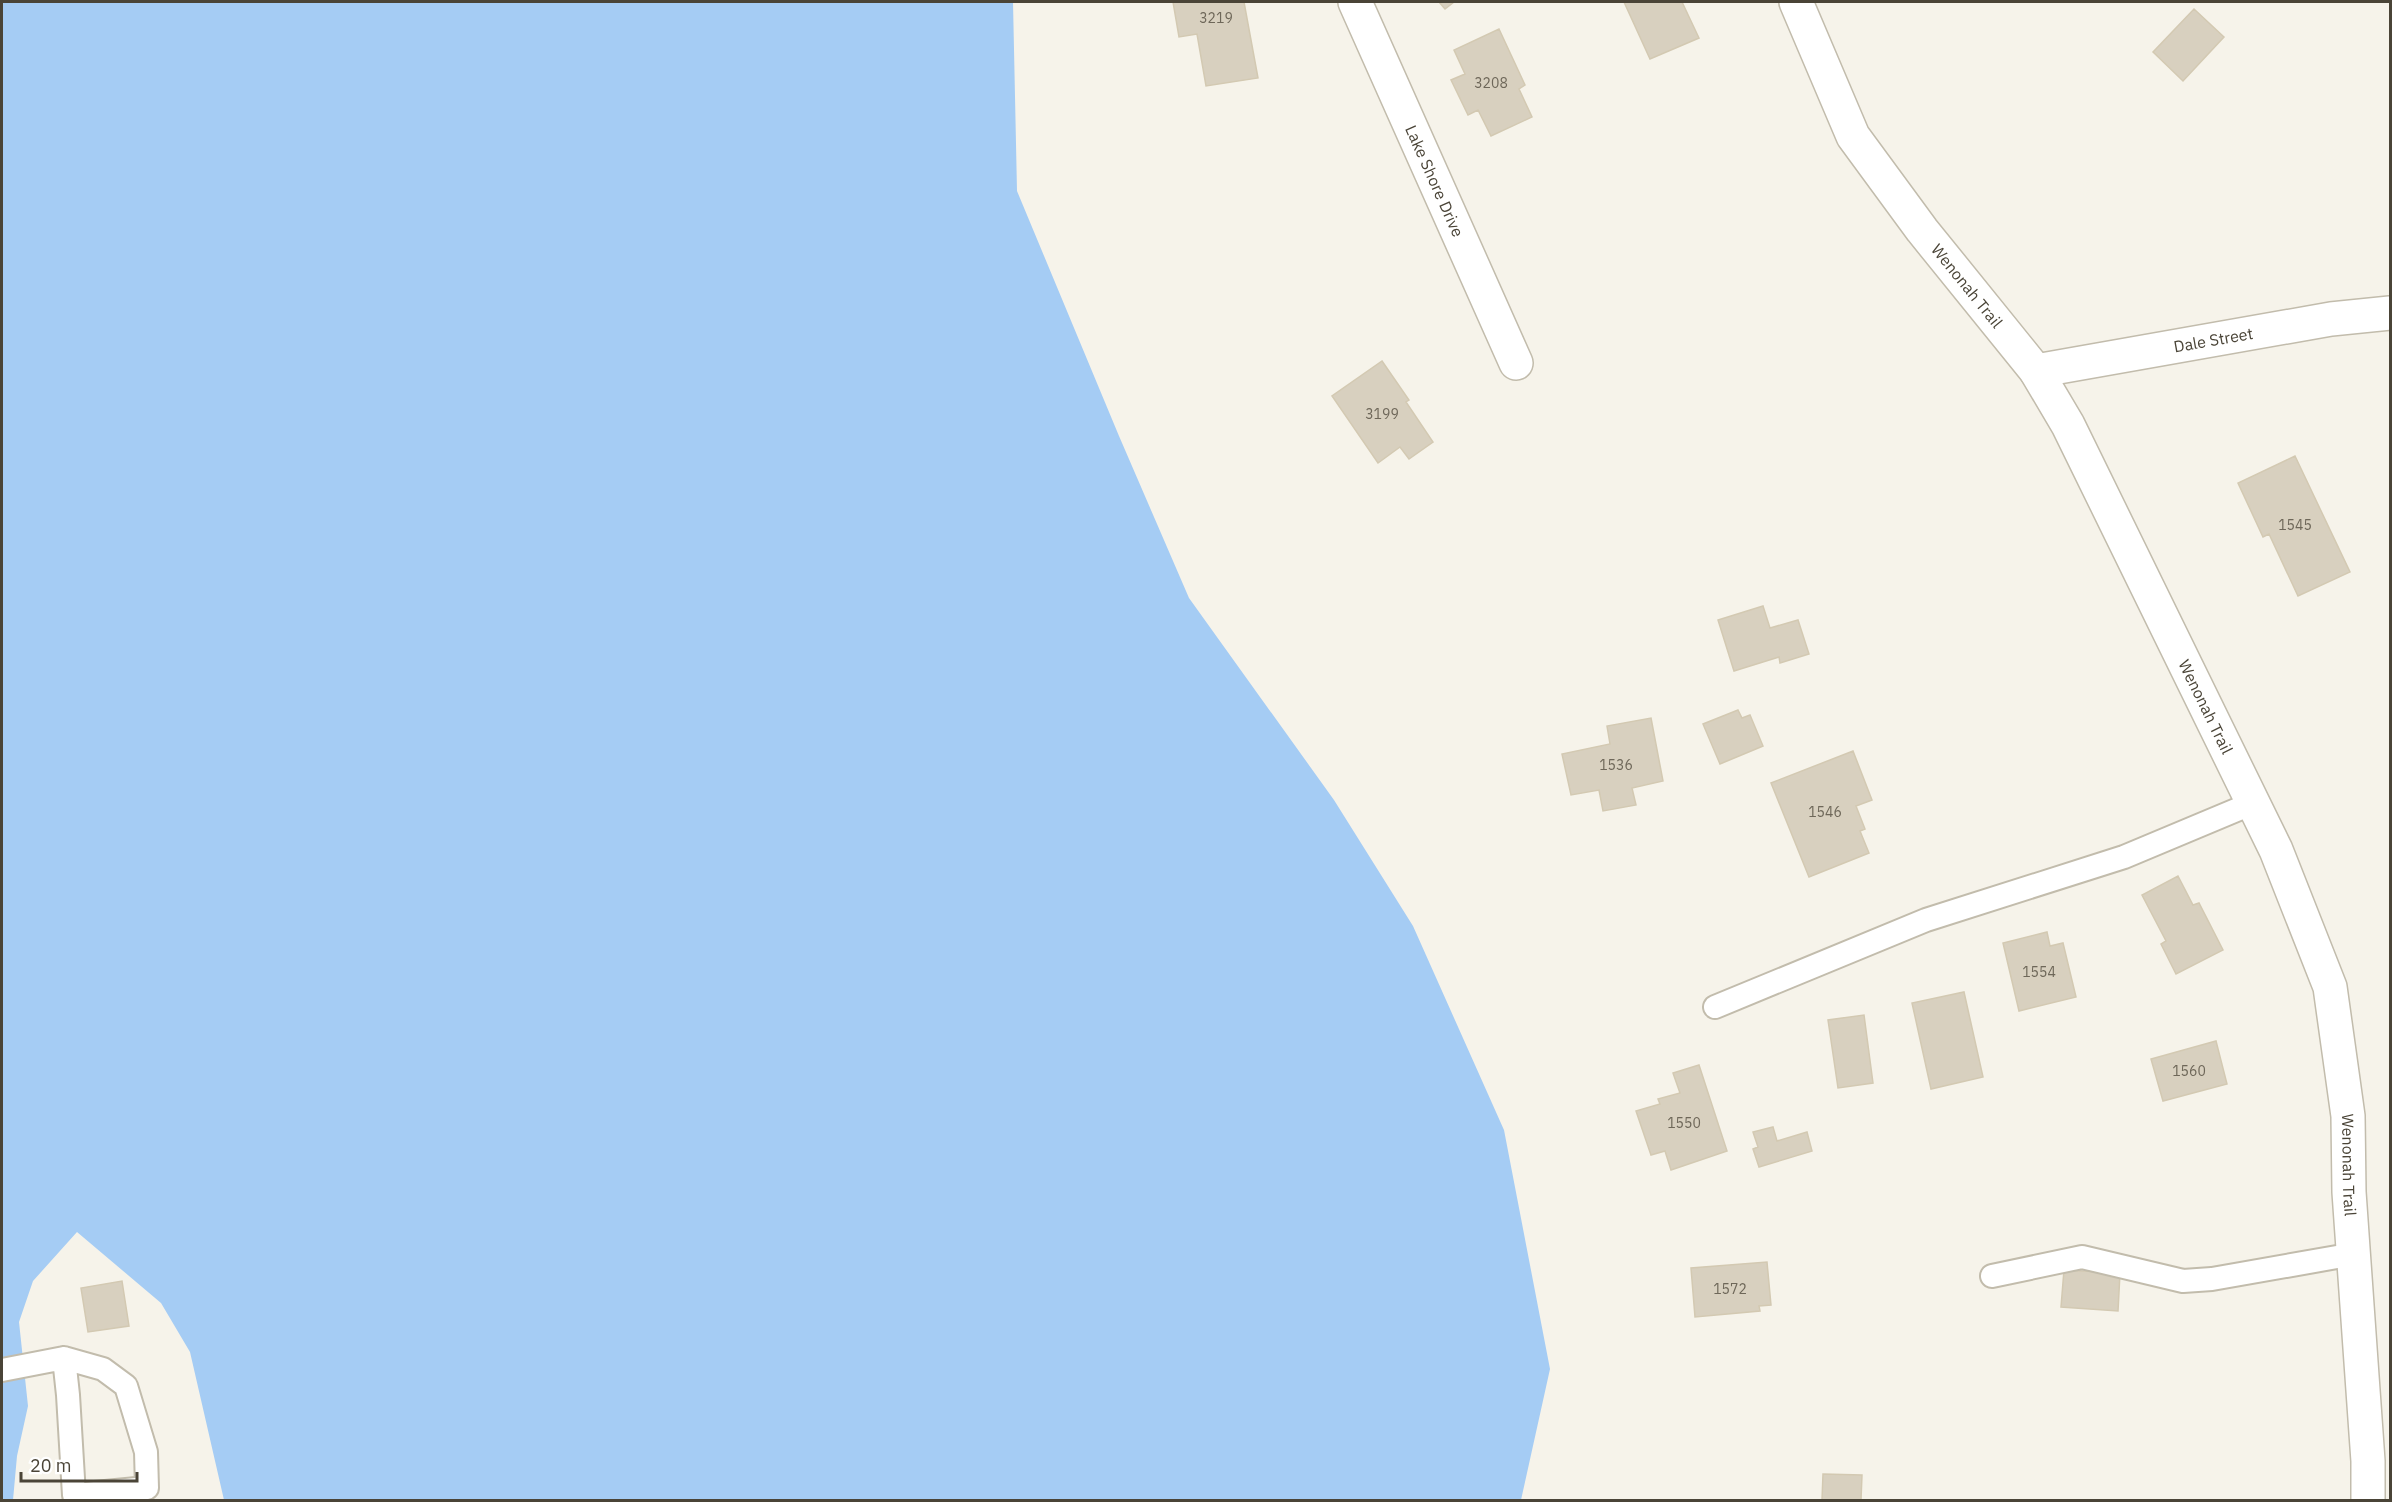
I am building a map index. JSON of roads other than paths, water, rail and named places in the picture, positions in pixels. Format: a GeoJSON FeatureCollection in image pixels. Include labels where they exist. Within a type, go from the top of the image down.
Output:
{"type":"FeatureCollection","features":[{"type":"Feature","properties":{"kind":"street","name":"Lake Shore Drive"},"geometry":{"type":"LineString","coordinates":[[1355,2],[1516,363]]}},
{"type":"Feature","properties":{"kind":"street","name":"Wenonah Trail"},"geometry":{"type":"LineString","coordinates":[[1796,2],[1853,136],[1922,230],[2036,371],[2068,425],[2276,850],[2330,987],[2348,1116],[2349,1192],[2354,1254],[2379,1461],[2368,1500]]}},
{"type":"Feature","properties":{"kind":"street","name":"Dale Street"},"geometry":{"type":"LineString","coordinates":[[2036,371],[2331,320],[2391,313]]}},
{"type":"Feature","properties":{"kind":"lane"},"geometry":{"type":"LineString","coordinates":[[1715,1007],[1926,920],[2124,856],[2253,803]]}},
{"type":"Feature","properties":{"kind":"lane"},"geometry":{"type":"LineString","coordinates":[[1992,1276],[2082,1257],[2183,1281],[2212,1279],[2354,1254]]}},
{"type":"Feature","properties":{"kind":"lane"},"geometry":{"type":"LineString","coordinates":[[2,1370],[64,1358],[103,1369],[126,1386],[146,1452],[147,1488],[74,1495],[69,1395],[64,1358]]}},
{"type":"Feature","properties":{"kind":"water"},"geometry":{"type":"Polygon","coordinates":[[[2,2],[1013,2],[1017,191],[1189,598],[1334,800],[1413,926],[1504,1130],[1550,1369],[1521,1500],[224,1500],[190,1352],[161,1303],[77,1232],[33,1281],[19,1322],[28,1406],[17,1456],[13,1500],[2,1500],[2,2]]]}}]}
